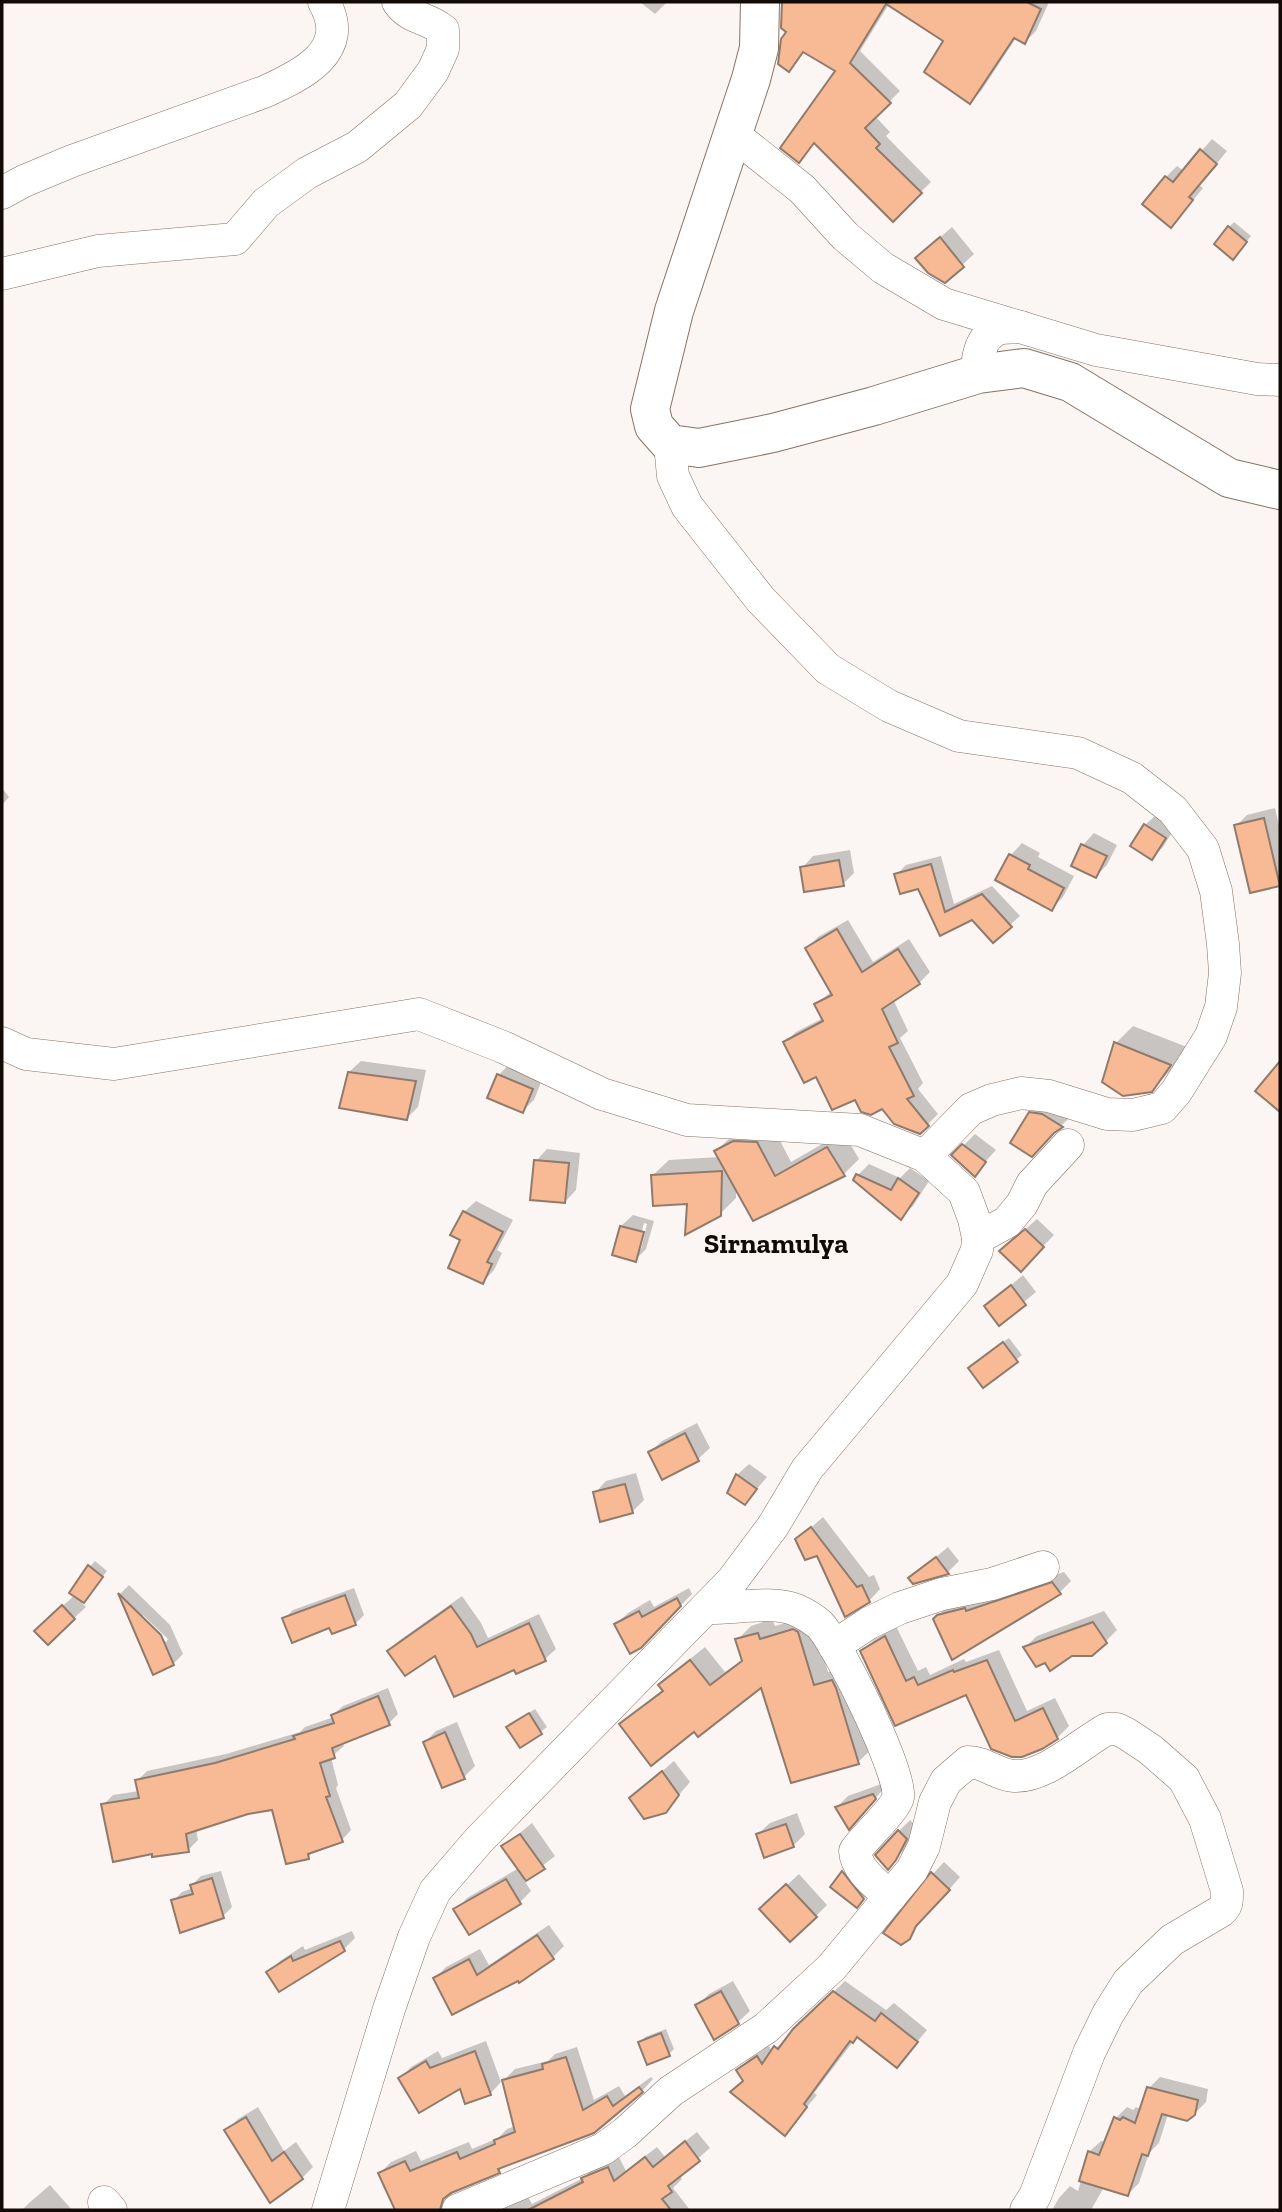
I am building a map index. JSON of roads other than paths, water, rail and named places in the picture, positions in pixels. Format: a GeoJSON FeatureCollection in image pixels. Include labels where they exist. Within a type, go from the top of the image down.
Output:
{"type":"FeatureCollection","features":[{"type":"Feature","properties":{"kind":"main road"},"geometry":{"type":"LineString","coordinates":[[760,2],[759,48],[734,135],[674,311],[650,410],[654,426],[670,444],[699,448],[773,433],[978,374],[1024,368],[1070,383],[1229,478],[1280,490]]}},
{"type":"Feature","properties":{"kind":"street"},"geometry":{"type":"LineString","coordinates":[[2,193],[23,181],[72,161],[288,81],[311,67],[326,51],[333,33],[331,15],[324,2]]}},
{"type":"Feature","properties":{"kind":"street"},"geometry":{"type":"LineString","coordinates":[[2,274],[98,251],[235,239],[266,202],[307,173],[356,148],[408,105],[433,71],[443,49],[443,30],[430,20],[408,15],[398,2]]}},
{"type":"Feature","properties":{"kind":"street"},"geometry":{"type":"LineString","coordinates":[[734,135],[802,189],[845,236],[883,268],[944,304],[1096,350],[1257,379],[1280,380]]}},
{"type":"Feature","properties":{"kind":"street"},"geometry":{"type":"LineString","coordinates":[[978,374],[976,359],[984,342],[997,329],[1021,327]]}},
{"type":"Feature","properties":{"kind":"street"},"geometry":{"type":"LineString","coordinates":[[670,444],[673,476],[687,506],[761,600],[828,669],[889,706],[958,736],[1078,753],[1132,778],[1173,810],[1203,849],[1216,891],[1223,944],[1225,973],[1221,1007],[1211,1036],[1162,1108],[1133,1115],[1107,1114],[1049,1096],[1021,1093],[992,1100],[971,1109],[925,1156]]}},
{"type":"Feature","properties":{"kind":"street"},"geometry":{"type":"LineString","coordinates":[[2,1043],[26,1054],[114,1064],[419,1014],[503,1047],[602,1094],[687,1119],[860,1130],[925,1156],[964,1192],[978,1238],[977,1250],[962,1284],[807,1469],[773,1526],[733,1581],[479,1840],[435,1891],[414,1937],[388,2009],[331,2209]]}},
{"type":"Feature","properties":{"kind":"street"},"geometry":{"type":"LineString","coordinates":[[978,1238],[1007,1222],[1022,1204],[1032,1184],[1068,1145]]}},
{"type":"Feature","properties":{"kind":"street"},"geometry":{"type":"LineString","coordinates":[[834,1646],[869,1623],[900,1608],[942,1594],[992,1584],[1043,1567]]}},
{"type":"Feature","properties":{"kind":"street"},"geometry":{"type":"LineString","coordinates":[[706,1608],[734,1609],[771,1604],[795,1609],[818,1623],[834,1646],[858,1687],[895,1780],[898,1799],[855,1851],[855,1859],[890,1897]]}},
{"type":"Feature","properties":{"kind":"street"},"geometry":{"type":"LineString","coordinates":[[458,2210],[603,2149],[625,2133],[671,2091],[766,2028],[832,1967],[912,1870],[924,1846],[935,1802],[946,1781],[968,1762],[978,1762],[1002,1775],[1019,1777],[1042,1770],[1107,1729],[1117,1729],[1151,1750],[1184,1779],[1205,1819],[1227,1891],[1226,1906],[1172,1940],[1128,1982],[1108,2014],[1089,2053],[1035,2196],[1026,2210]]}},
{"type":"Feature","properties":{"kind":"district","name":"Sirnamulya"},"geometry":{"type":"Point","coordinates":[776,1243]}}]}
